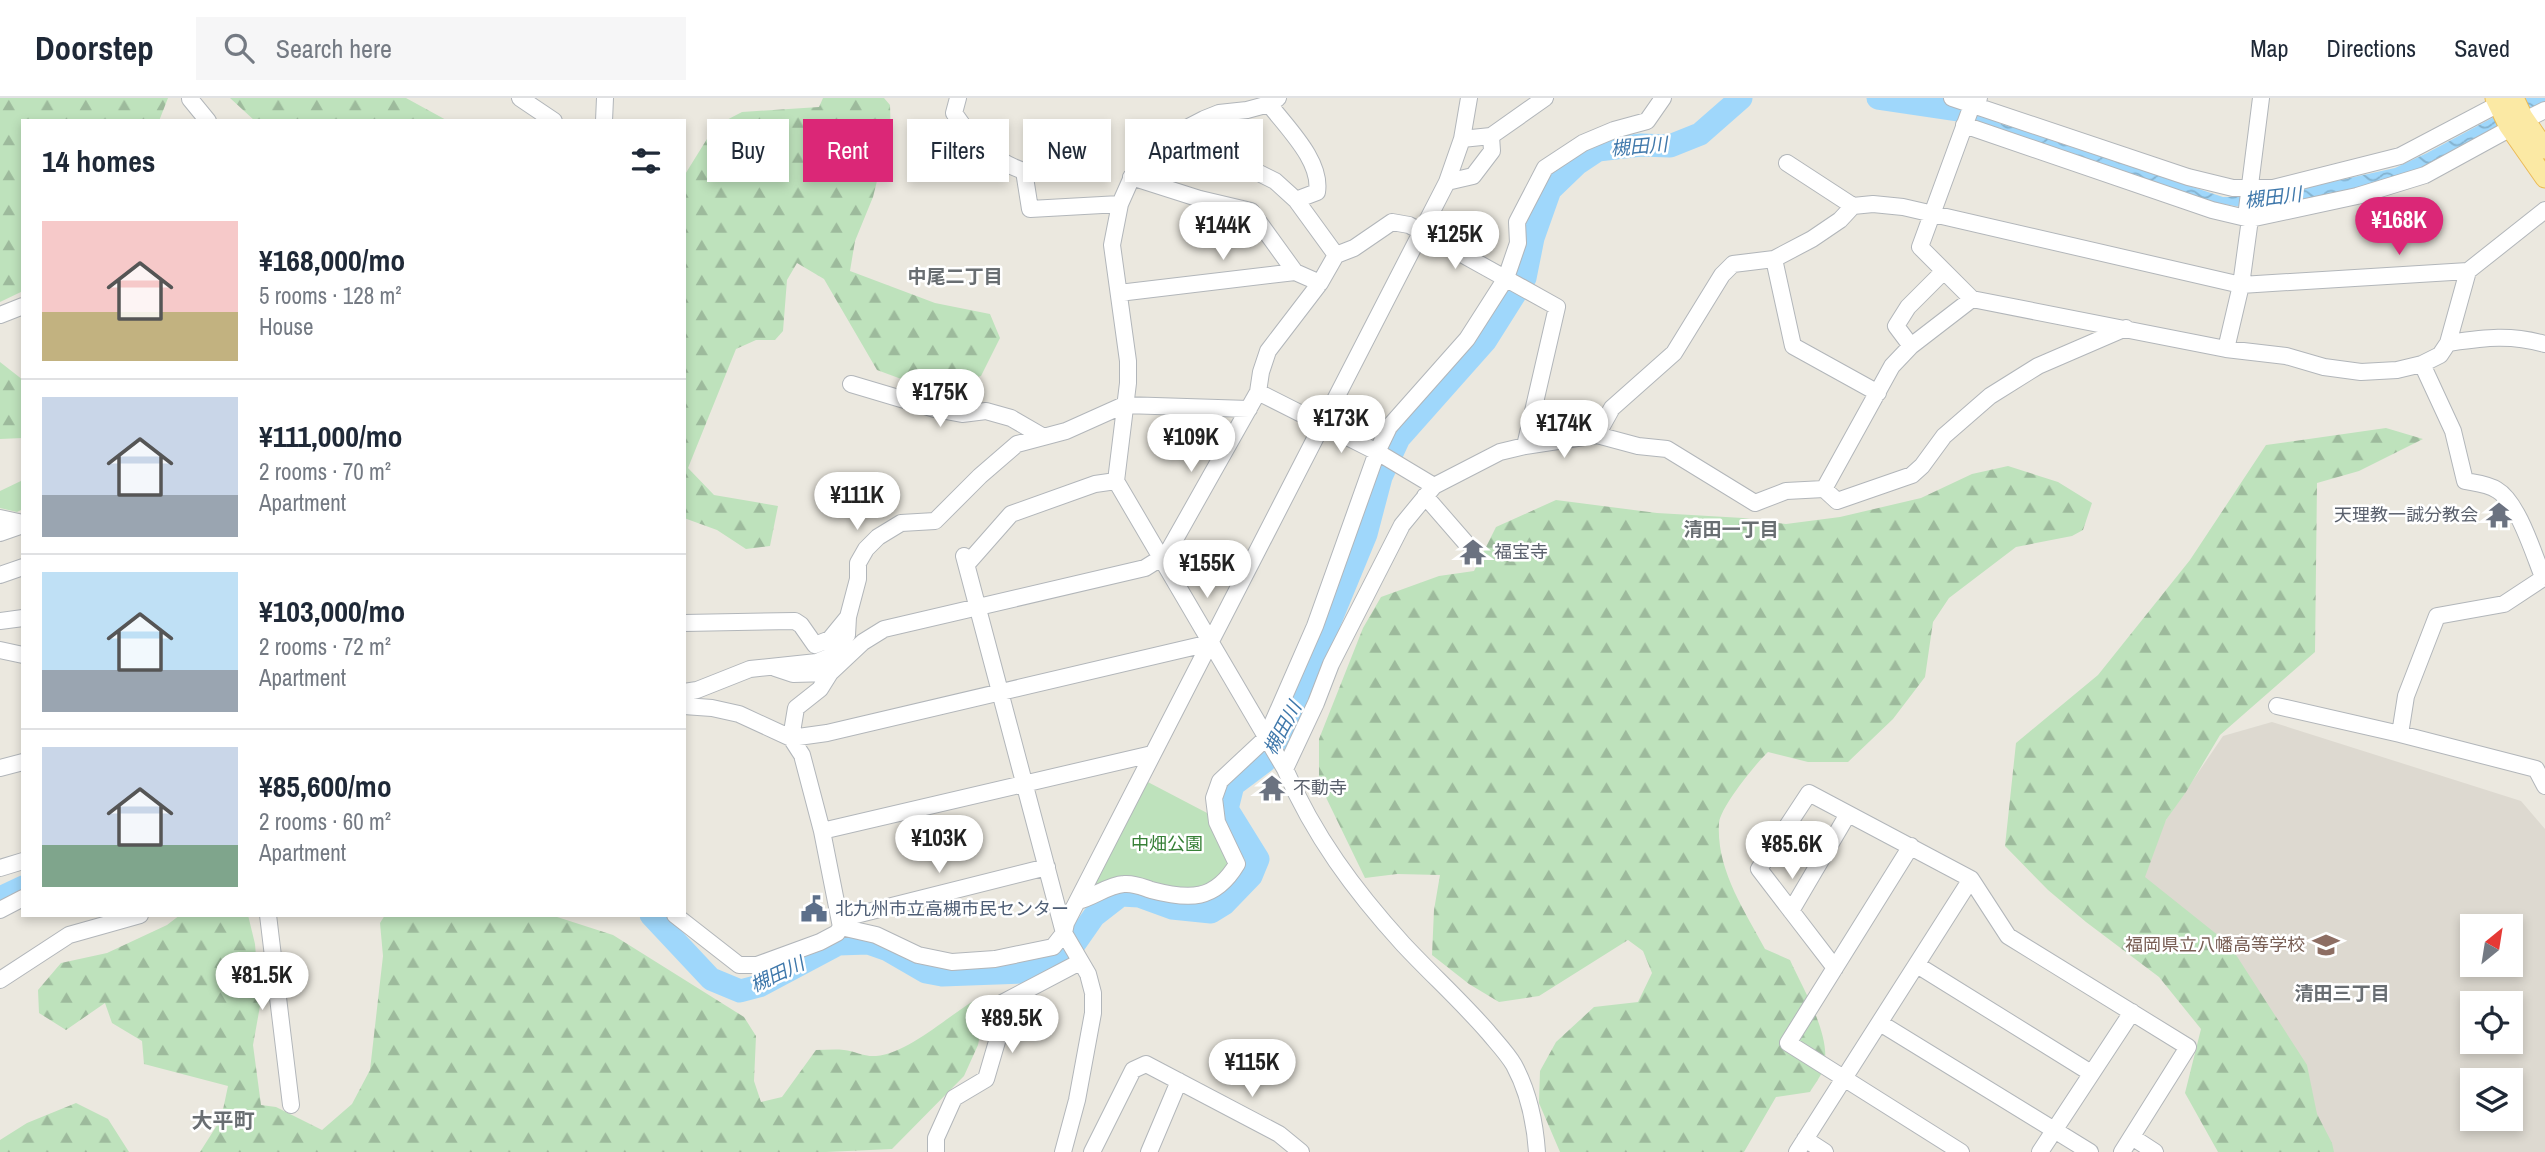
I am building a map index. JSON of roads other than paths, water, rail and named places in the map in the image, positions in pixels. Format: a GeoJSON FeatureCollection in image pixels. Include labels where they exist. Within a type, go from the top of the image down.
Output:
{"type":"FeatureCollection","features":[{"type":"Feature","properties":{"kind":"main road"},"geometry":{"type":"LineString","coordinates":[[2502,100],[2545,178]]}},
{"type":"Feature","properties":{"kind":"main road"},"geometry":{"type":"LineString","coordinates":[[2517,123],[2545,149]]}},
{"type":"Feature","properties":{"kind":"street"},"geometry":{"type":"LineString","coordinates":[[520,98],[551,119]]}},
{"type":"Feature","properties":{"kind":"street"},"geometry":{"type":"LineString","coordinates":[[604,119],[606,98]]}},
{"type":"Feature","properties":{"kind":"street"},"geometry":{"type":"LineString","coordinates":[[958,98],[954,113],[966,130],[988,152],[1007,165],[1024,171],[1030,209],[1120,204]]}},
{"type":"Feature","properties":{"kind":"street"},"geometry":{"type":"LineString","coordinates":[[841,923],[876,934],[918,955],[952,962],[995,959],[1053,947],[1066,936],[1066,923],[1447,182],[1462,139],[1469,98]]}},
{"type":"Feature","properties":{"kind":"street"},"geometry":{"type":"LineString","coordinates":[[1462,139],[1491,136],[1545,98]]}},
{"type":"Feature","properties":{"kind":"street"},"geometry":{"type":"LineString","coordinates":[[1078,901],[1122,884],[1137,884],[1187,896],[1206,894],[1228,878],[1237,864],[1217,822],[1214,798],[1220,781],[1266,738],[1315,626],[1389,427],[1516,284],[1517,222],[1545,168],[1583,143],[1614,130],[1647,121],[1663,98]]}},
{"type":"Feature","properties":{"kind":"street"},"geometry":{"type":"LineString","coordinates":[[1952,98],[1970,112],[2212,210],[2249,202],[2357,196],[2425,175],[2545,110]]}},
{"type":"Feature","properties":{"kind":"street"},"geometry":{"type":"LineString","coordinates":[[2226,349],[2241,285],[2261,98]]}},
{"type":"Feature","properties":{"kind":"street"},"geometry":{"type":"LineString","coordinates":[[190,99],[206,119]]}},
{"type":"Feature","properties":{"kind":"street"},"geometry":{"type":"LineString","coordinates":[[2249,202],[2273,188],[2400,156],[2502,100]]}},
{"type":"Feature","properties":{"kind":"street"},"geometry":{"type":"LineString","coordinates":[[1206,119],[1219,113],[1247,110],[1274,101],[1315,165],[1319,181],[1317,192],[1296,200]]}},
{"type":"Feature","properties":{"kind":"street"},"geometry":{"type":"LineString","coordinates":[[1970,112],[2233,188],[2249,202]]}},
{"type":"Feature","properties":{"kind":"street"},"geometry":{"type":"LineString","coordinates":[[1970,112],[1920,247],[1972,299],[2226,349],[2286,356],[2324,367],[2361,372],[2397,370],[2422,364],[2440,355],[2448,343],[2468,271]]}},
{"type":"Feature","properties":{"kind":"street"},"geometry":{"type":"LineString","coordinates":[[1447,182],[1474,176],[1492,151],[1491,136]]}},
{"type":"Feature","properties":{"kind":"street"},"geometry":{"type":"LineString","coordinates":[[1787,163],[1853,206],[1887,204],[2241,285],[2468,271],[2545,210]]}},
{"type":"Feature","properties":{"kind":"street"},"geometry":{"type":"LineString","coordinates":[[1263,175],[1275,181],[1296,200],[1336,255]]}},
{"type":"Feature","properties":{"kind":"street"},"geometry":{"type":"LineString","coordinates":[[1129,182],[1120,204],[1112,245],[1128,360],[1128,383],[1116,481],[1282,763],[1300,804],[1324,847],[1363,897],[1516,1068],[1534,1118],[1537,1152]]}},
{"type":"Feature","properties":{"kind":"street"},"geometry":{"type":"LineString","coordinates":[[1147,182],[1251,211],[1295,272]]}},
{"type":"Feature","properties":{"kind":"street"},"geometry":{"type":"LineString","coordinates":[[1597,435],[1612,408],[1674,353],[1722,275],[1733,264],[1774,259],[1830,226],[1853,206]]}},
{"type":"Feature","properties":{"kind":"street"},"geometry":{"type":"LineString","coordinates":[[678,917],[739,965],[757,965],[837,933],[841,923],[822,831],[802,755],[791,737],[796,708],[820,689],[830,673],[863,642],[884,629],[1145,568],[1161,558],[1169,550],[1258,392],[1268,351],[1320,282],[1336,255],[1354,248],[1392,222],[1409,225],[1557,307],[1525,446]]}},
{"type":"Feature","properties":{"kind":"street"},"geometry":{"type":"LineString","coordinates":[[1774,259],[1793,346],[1878,393]]}},
{"type":"Feature","properties":{"kind":"street"},"geometry":{"type":"LineString","coordinates":[[1911,346],[1896,326],[1908,307],[1944,271]]}},
{"type":"Feature","properties":{"kind":"street"},"geometry":{"type":"LineString","coordinates":[[1119,293],[1295,272],[1320,282]]}},
{"type":"Feature","properties":{"kind":"street"},"geometry":{"type":"LineString","coordinates":[[1824,489],[1892,366],[1911,346],[1972,299]]}},
{"type":"Feature","properties":{"kind":"street"},"geometry":{"type":"LineString","coordinates":[[0,315],[21,308]]}},
{"type":"Feature","properties":{"kind":"street"},"geometry":{"type":"LineString","coordinates":[[1282,763],[1317,703],[1331,664],[1402,525],[1429,491],[1500,452],[1597,435],[1638,446],[1667,449],[1755,503],[1786,491],[1824,489],[1837,501],[1912,475],[1944,436],[1990,396],[2038,366],[2126,328]]}},
{"type":"Feature","properties":{"kind":"street"},"geometry":{"type":"LineString","coordinates":[[2448,343],[2497,336],[2545,344]]}},
{"type":"Feature","properties":{"kind":"street"},"geometry":{"type":"LineString","coordinates":[[2400,734],[2406,696],[2437,616],[2504,604],[2544,577],[2507,498],[2496,489],[2465,481],[2453,431],[2422,364]]}},
{"type":"Feature","properties":{"kind":"street"},"geometry":{"type":"LineString","coordinates":[[851,384],[935,409],[962,414],[986,411],[1011,418],[1042,436]]}},
{"type":"Feature","properties":{"kind":"street"},"geometry":{"type":"LineString","coordinates":[[1258,392],[1395,463],[1429,491],[1465,542]]}},
{"type":"Feature","properties":{"kind":"street"},"geometry":{"type":"LineString","coordinates":[[686,701],[697,690],[750,669],[817,662],[829,657],[847,635],[848,617],[858,579],[858,563],[866,549],[878,537],[901,523],[935,521],[946,516],[980,476],[1017,444],[1066,431],[1124,405],[1249,409]]}},
{"type":"Feature","properties":{"kind":"street"},"geometry":{"type":"LineString","coordinates":[[1063,1152],[1077,1100],[1093,1013],[1093,993],[1088,974],[1066,936],[966,560],[1012,514],[1095,484],[1116,481]]}},
{"type":"Feature","properties":{"kind":"street"},"geometry":{"type":"LineString","coordinates":[[0,518],[21,523]]}},
{"type":"Feature","properties":{"kind":"street"},"geometry":{"type":"LineString","coordinates":[[0,533],[21,525]]}},
{"type":"Feature","properties":{"kind":"street"},"geometry":{"type":"LineString","coordinates":[[0,575],[21,568]]}},
{"type":"Feature","properties":{"kind":"street"},"geometry":{"type":"LineString","coordinates":[[686,623],[795,621],[815,645],[830,639],[848,617]]}},
{"type":"Feature","properties":{"kind":"street"},"geometry":{"type":"LineString","coordinates":[[0,621],[21,618]]}},
{"type":"Feature","properties":{"kind":"street"},"geometry":{"type":"LineString","coordinates":[[686,701],[739,714],[791,737],[827,733],[1210,643]]}},
{"type":"Feature","properties":{"kind":"street"},"geometry":{"type":"LineString","coordinates":[[0,650],[21,655]]}},
{"type":"Feature","properties":{"kind":"street"},"geometry":{"type":"LineString","coordinates":[[775,668],[793,674],[830,673]]}},
{"type":"Feature","properties":{"kind":"street"},"geometry":{"type":"LineString","coordinates":[[2277,706],[2536,769],[2545,786]]}},
{"type":"Feature","properties":{"kind":"street"},"geometry":{"type":"LineString","coordinates":[[822,831],[1152,754]]}},
{"type":"Feature","properties":{"kind":"street"},"geometry":{"type":"LineString","coordinates":[[0,768],[21,763]]}},
{"type":"Feature","properties":{"kind":"street"},"geometry":{"type":"LineString","coordinates":[[1835,968],[1759,869],[1809,793],[1971,880],[2008,936],[2188,1047],[2122,1152]]}},
{"type":"Feature","properties":{"kind":"street"},"geometry":{"type":"LineString","coordinates":[[1791,911],[1848,814]]}},
{"type":"Feature","properties":{"kind":"street"},"geometry":{"type":"LineString","coordinates":[[1912,846],[1788,1043],[1961,1152]]}},
{"type":"Feature","properties":{"kind":"street"},"geometry":{"type":"LineString","coordinates":[[0,869],[21,862]]}},
{"type":"Feature","properties":{"kind":"street"},"geometry":{"type":"LineString","coordinates":[[841,923],[1047,867]]}},
{"type":"Feature","properties":{"kind":"street"},"geometry":{"type":"LineString","coordinates":[[1825,1152],[1801,1146],[1971,880]]}},
{"type":"Feature","properties":{"kind":"street"},"geometry":{"type":"LineString","coordinates":[[0,910],[21,899]]}},
{"type":"Feature","properties":{"kind":"street"},"geometry":{"type":"LineString","coordinates":[[0,980],[69,935],[133,917]]}},
{"type":"Feature","properties":{"kind":"street"},"geometry":{"type":"LineString","coordinates":[[268,917],[291,1105]]}},
{"type":"Feature","properties":{"kind":"street"},"geometry":{"type":"LineString","coordinates":[[936,1152],[936,1138],[954,1098],[986,1079],[998,1038],[1002,1003],[1079,959]]}},
{"type":"Feature","properties":{"kind":"street"},"geometry":{"type":"LineString","coordinates":[[1917,965],[2091,1073]]}},
{"type":"Feature","properties":{"kind":"street"},"geometry":{"type":"LineString","coordinates":[[2040,1152],[2132,1012]]}},
{"type":"Feature","properties":{"kind":"street"},"geometry":{"type":"LineString","coordinates":[[1880,1023],[2090,1152]]}},
{"type":"Feature","properties":{"kind":"street"},"geometry":{"type":"LineString","coordinates":[[1092,1152],[1133,1070],[1146,1064],[1279,1134],[1301,1152]]}},
{"type":"Feature","properties":{"kind":"street"},"geometry":{"type":"LineString","coordinates":[[1151,1151],[1179,1081]]}},
{"type":"Feature","properties":{"kind":"street"},"geometry":{"type":"LineString","coordinates":[[2132,1137],[2155,1152]]}},
{"type":"Feature","properties":{"kind":"water"},"geometry":{"type":"Polygon","coordinates":[[[2523,98],[2545,98],[2545,103],[2412,175],[2276,207],[2241,207],[2212,202],[1975,123],[1974,118],[2006,125],[2223,197],[2256,197],[2395,168],[2507,110],[2523,98]]]}},
{"type":"Feature","properties":{"kind":"waterway","name":"槻田川"},"geometry":{"type":"LineString","coordinates":[[653,917],[711,979],[740,991],[759,986],[838,944],[868,943],[888,950],[926,972],[942,975],[1023,972],[1064,959],[1094,916],[1121,895],[1139,896],[1172,908],[1211,912],[1224,904],[1251,876],[1258,859],[1227,809],[1233,785],[1265,761],[1293,711],[1366,534],[1381,477],[1399,438],[1486,340],[1525,278],[1533,238],[1550,190],[1577,164],[1598,150],[1641,145],[1670,146],[1700,134],[1741,98]]}},
{"type":"Feature","properties":{"kind":"waterway","name":"槻田川"},"geometry":{"type":"LineString","coordinates":[[1878,98],[1959,110],[1989,125]]}},
{"type":"Feature","properties":{"kind":"waterway","name":"槻田川"},"geometry":{"type":"LineString","coordinates":[[0,898],[21,888]]}},
{"type":"Feature","properties":{"kind":"place","name":"天理教一誠分教会"},"geometry":{"type":"Point","coordinates":[2499,515]}},
{"type":"Feature","properties":{"kind":"place","name":"福宝寺"},"geometry":{"type":"Point","coordinates":[1473,552]}},
{"type":"Feature","properties":{"kind":"place","name":"不動寺"},"geometry":{"type":"Point","coordinates":[1272,788]}},
{"type":"Feature","properties":{"kind":"place","name":"北九州市立高槻市民センター"},"geometry":{"type":"Point","coordinates":[814,909]}},
{"type":"Feature","properties":{"kind":"place","name":"福岡県立八幡高等学校"},"geometry":{"type":"Point","coordinates":[2326,945]}},
{"type":"Feature","properties":{"kind":"district","name":"中尾二丁目"},"geometry":{"type":"Point","coordinates":[955,276]}},
{"type":"Feature","properties":{"kind":"district","name":"清田一丁目"},"geometry":{"type":"Point","coordinates":[1731,529]}},
{"type":"Feature","properties":{"kind":"district","name":"清田三丁目"},"geometry":{"type":"Point","coordinates":[2342,993]}},
{"type":"Feature","properties":{"kind":"district","name":"大平町"},"geometry":{"type":"Point","coordinates":[223,1121]}},
{"type":"Feature","properties":{"kind":"park label","name":"中畑公園"},"geometry":{"type":"Point","coordinates":[1167,844]}}]}
